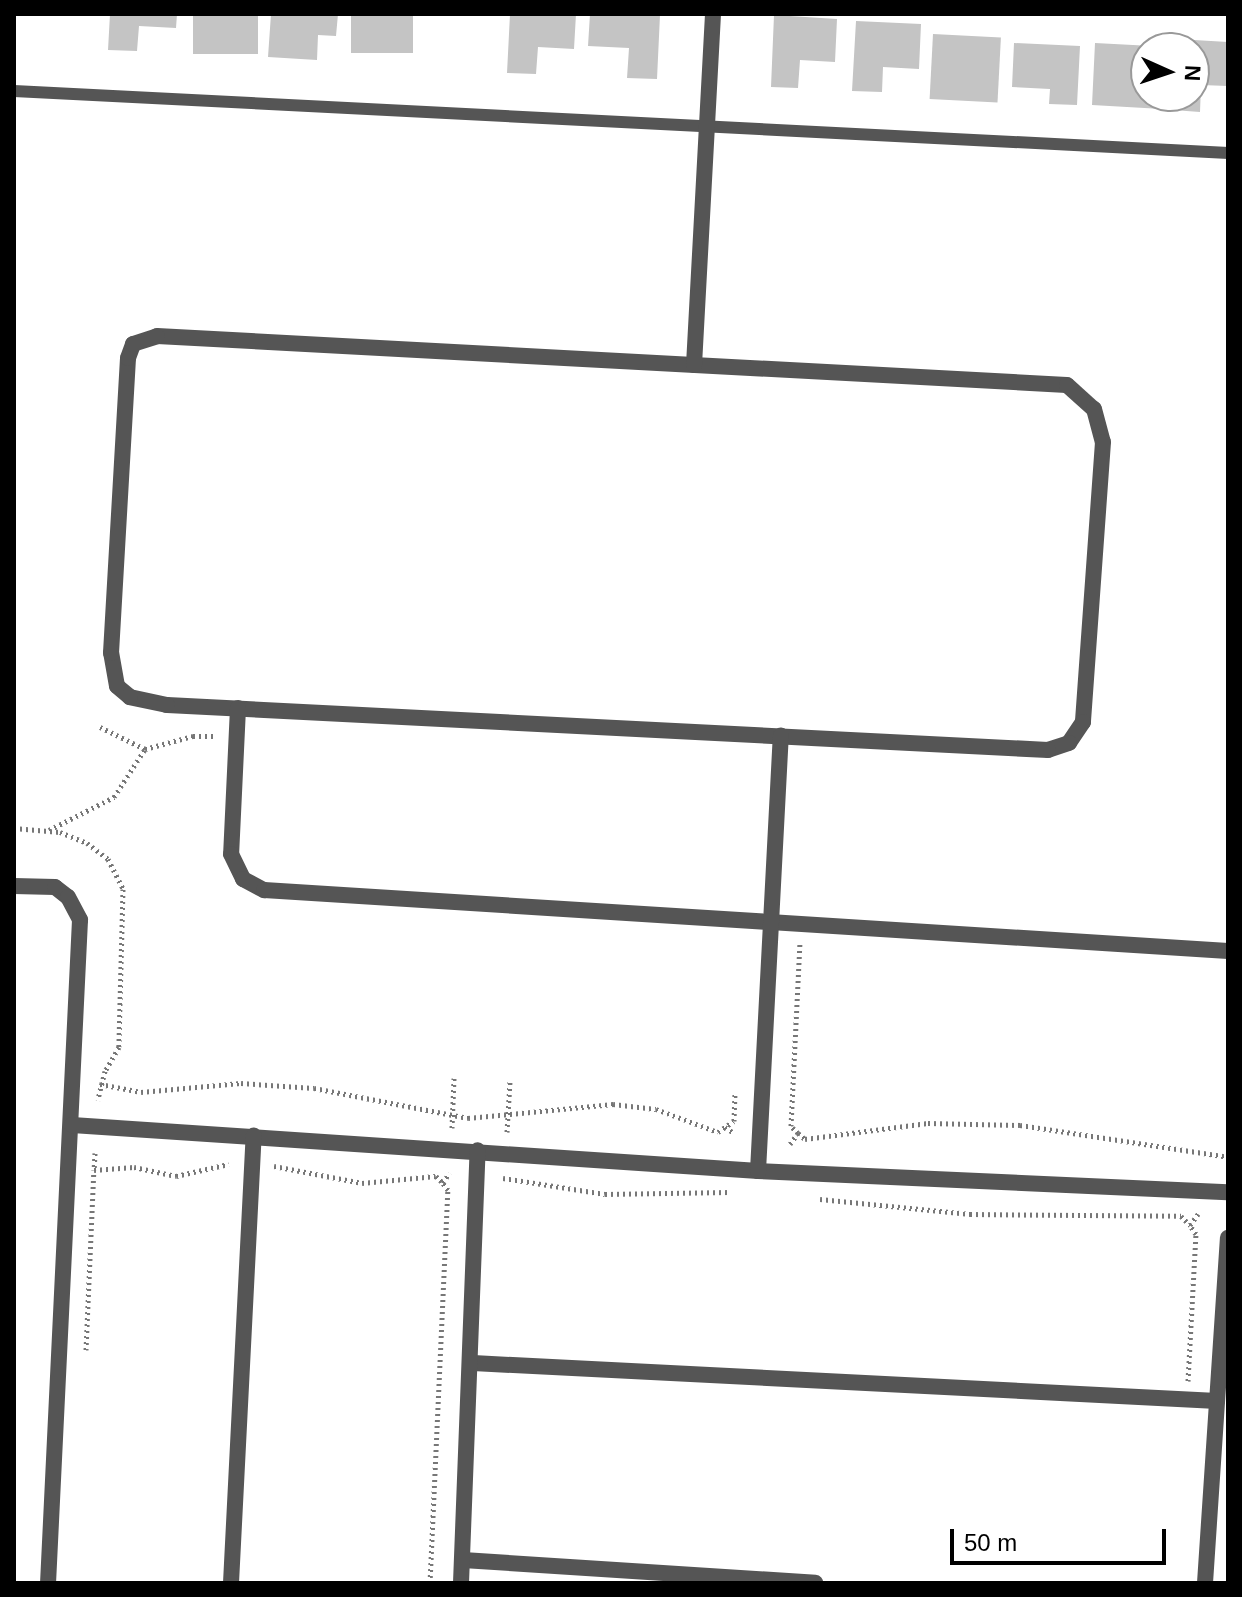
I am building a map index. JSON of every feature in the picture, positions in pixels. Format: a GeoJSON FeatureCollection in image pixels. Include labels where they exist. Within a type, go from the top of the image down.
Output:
{"type":"FeatureCollection","features":[{"type":"Feature","properties":{"kind":"street"},"geometry":{"type":"LineString","coordinates":[[694,365],[713,14]]}},
{"type":"Feature","properties":{"kind":"street"},"geometry":{"type":"LineString","coordinates":[[157,336],[1067,385],[1094,409],[1103,442],[1083,722],[1069,743],[1048,750],[238,708],[167,705],[130,697],[117,686],[111,653],[133,344],[157,336]]}},
{"type":"Feature","properties":{"kind":"street"},"geometry":{"type":"LineString","coordinates":[[238,708],[231,854],[243,879],[264,890],[771,925],[1228,951]]}},
{"type":"Feature","properties":{"kind":"street"},"geometry":{"type":"LineString","coordinates":[[758,1171],[781,736]]}},
{"type":"Feature","properties":{"kind":"street"},"geometry":{"type":"LineString","coordinates":[[14,886],[55,887],[68,897],[80,920],[48,1583]]}},
{"type":"Feature","properties":{"kind":"street"},"geometry":{"type":"LineString","coordinates":[[72,1125],[758,1171],[1228,1192]]}},
{"type":"Feature","properties":{"kind":"street"},"geometry":{"type":"LineString","coordinates":[[231,1583],[254,1136]]}},
{"type":"Feature","properties":{"kind":"street"},"geometry":{"type":"LineString","coordinates":[[461,1583],[473,1363],[478,1150]]}},
{"type":"Feature","properties":{"kind":"street"},"geometry":{"type":"LineString","coordinates":[[1205,1583],[1228,1238]]}},
{"type":"Feature","properties":{"kind":"street"},"geometry":{"type":"LineString","coordinates":[[473,1363],[1217,1401]]}},
{"type":"Feature","properties":{"kind":"street"},"geometry":{"type":"LineString","coordinates":[[463,1560],[815,1583]]}},
{"type":"Feature","properties":{"kind":"lane"},"geometry":{"type":"LineString","coordinates":[[14,91],[1228,153]]}},
{"type":"Feature","properties":{"kind":"path"},"geometry":{"type":"LineString","coordinates":[[100,727],[145,749],[193,736],[216,736]]}},
{"type":"Feature","properties":{"kind":"path"},"geometry":{"type":"LineString","coordinates":[[48,830],[114,797],[145,749]]}},
{"type":"Feature","properties":{"kind":"path"},"geometry":{"type":"LineString","coordinates":[[800,943],[791,1126],[805,1139],[928,1123],[1020,1125],[1228,1157]]}},
{"type":"Feature","properties":{"kind":"path"},"geometry":{"type":"LineString","coordinates":[[452,1128],[454,1078]]}},
{"type":"Feature","properties":{"kind":"path"},"geometry":{"type":"LineString","coordinates":[[507,1133],[510,1081]]}},
{"type":"Feature","properties":{"kind":"path"},"geometry":{"type":"LineString","coordinates":[[100,1084],[141,1092],[241,1083],[314,1088],[452,1115],[508,1115],[572,1104],[613,1104],[656,1109],[718,1132],[734,1121],[735,1094]]}},
{"type":"Feature","properties":{"kind":"path"},"geometry":{"type":"LineString","coordinates":[[725,1127],[734,1133]]}},
{"type":"Feature","properties":{"kind":"path"},"geometry":{"type":"LineString","coordinates":[[790,1144],[798,1133]]}},
{"type":"Feature","properties":{"kind":"path"},"geometry":{"type":"LineString","coordinates":[[86,1350],[95,1153]]}},
{"type":"Feature","properties":{"kind":"path"},"geometry":{"type":"LineString","coordinates":[[94,1170],[134,1167],[176,1176],[229,1164]]}},
{"type":"Feature","properties":{"kind":"path"},"geometry":{"type":"LineString","coordinates":[[269,1166],[294,1166],[362,1183],[436,1176],[448,1190],[430,1583]]}},
{"type":"Feature","properties":{"kind":"path"},"geometry":{"type":"LineString","coordinates":[[443,1183],[449,1172]]}},
{"type":"Feature","properties":{"kind":"path"},"geometry":{"type":"LineString","coordinates":[[503,1178],[605,1194],[729,1194],[730,1182]]}},
{"type":"Feature","properties":{"kind":"path"},"geometry":{"type":"LineString","coordinates":[[814,1198],[970,1214],[1181,1216],[1196,1234],[1188,1382]]}},
{"type":"Feature","properties":{"kind":"path"},"geometry":{"type":"LineString","coordinates":[[1190,1225],[1198,1214]]}},
{"type":"Feature","properties":{"kind":"building"},"geometry":{"type":"Polygon","coordinates":[[[110,14],[177,14],[176,28],[139,26],[137,51],[108,50],[110,14]]]}},
{"type":"Feature","properties":{"kind":"building"},"geometry":{"type":"Polygon","coordinates":[[[193,14],[258,14],[258,54],[193,54],[193,14]]]}},
{"type":"Feature","properties":{"kind":"building"},"geometry":{"type":"Polygon","coordinates":[[[271,14],[338,14],[336,36],[318,35],[317,60],[268,57],[271,14]]]}},
{"type":"Feature","properties":{"kind":"building"},"geometry":{"type":"Polygon","coordinates":[[[351,14],[413,14],[413,53],[351,53],[351,14]]]}},
{"type":"Feature","properties":{"kind":"building"},"geometry":{"type":"Polygon","coordinates":[[[510,14],[576,14],[574,49],[538,47],[536,74],[507,73],[510,14]]]}},
{"type":"Feature","properties":{"kind":"building"},"geometry":{"type":"Polygon","coordinates":[[[590,14],[660,15],[657,79],[627,78],[629,48],[588,46],[590,14]]]}},
{"type":"Feature","properties":{"kind":"building"},"geometry":{"type":"Polygon","coordinates":[[[774,15],[837,19],[835,62],[800,60],[798,88],[771,87],[774,15]]]}},
{"type":"Feature","properties":{"kind":"building"},"geometry":{"type":"Polygon","coordinates":[[[856,21],[921,24],[919,69],[883,67],[882,92],[852,91],[856,21]]]}},
{"type":"Feature","properties":{"kind":"building"},"geometry":{"type":"Polygon","coordinates":[[[933,34],[1001,38],[998,102],[930,99],[933,34]]]}},
{"type":"Feature","properties":{"kind":"building"},"geometry":{"type":"Polygon","coordinates":[[[1210,41],[1228,42],[1228,86],[1210,85],[1210,41]]]}},
{"type":"Feature","properties":{"kind":"building"},"geometry":{"type":"Polygon","coordinates":[[[1014,43],[1080,46],[1077,105],[1049,104],[1050,89],[1012,87],[1014,43]]]}},
{"type":"Feature","properties":{"kind":"building"},"geometry":{"type":"Polygon","coordinates":[[[1095,43],[1130,45],[1130,107],[1092,105],[1095,43]]]}}]}
